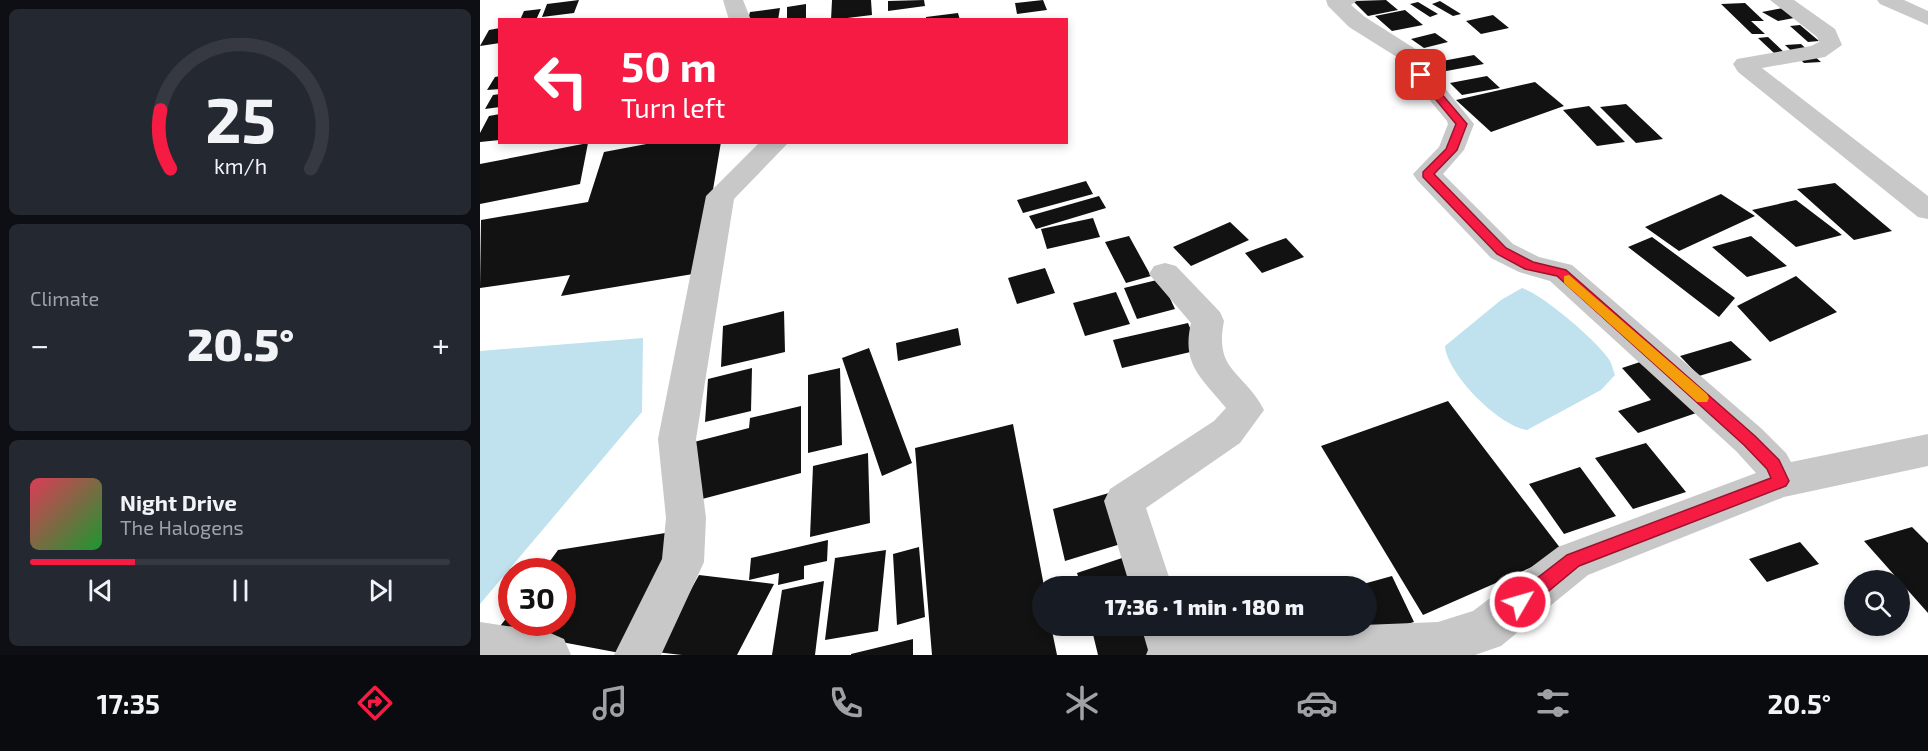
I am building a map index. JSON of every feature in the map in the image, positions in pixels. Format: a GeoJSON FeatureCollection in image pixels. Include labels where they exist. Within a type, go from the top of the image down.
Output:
{"type":"FeatureCollection","features":[{"type":"Feature","properties":{"kind":"street"},"geometry":{"type":"LineString","coordinates":[[733,0],[739,18]]}},
{"type":"Feature","properties":{"kind":"street"},"geometry":{"type":"LineString","coordinates":[[1348,0],[1335,2],[1357,22],[1409,55],[1421,75],[1459,119],[1461,124],[1451,150],[1427,174],[1502,251],[1530,266],[1561,273],[1749,440],[1773,465],[1781,481]]}},
{"type":"Feature","properties":{"kind":"street"},"geometry":{"type":"LineString","coordinates":[[1780,0],[1827,34],[1831,45],[1816,52],[1745,64],[1746,67],[1928,210]]}},
{"type":"Feature","properties":{"kind":"street"},"geometry":{"type":"LineString","coordinates":[[1887,0],[1928,19]]}},
{"type":"Feature","properties":{"kind":"street"},"geometry":{"type":"LineString","coordinates":[[637,655],[683,562],[686,518],[677,439],[720,195],[774,144]]}},
{"type":"Feature","properties":{"kind":"street"},"geometry":{"type":"LineString","coordinates":[[1148,576],[1124,501],[1227,432],[1246,410],[1238,395],[1213,374],[1202,342],[1208,321],[1165,274]]}},
{"type":"Feature","properties":{"kind":"street"},"geometry":{"type":"LineString","coordinates":[[1168,645],[1438,644],[1485,630],[1573,561],[1781,481],[1928,450]]}},
{"type":"Feature","properties":{"kind":"street"},"geometry":{"type":"LineString","coordinates":[[480,644],[548,655]]}},
{"type":"Feature","properties":{"kind":"water"},"geometry":{"type":"Polygon","coordinates":[[[1522,288],[1555,308],[1581,330],[1602,350],[1615,375],[1601,390],[1527,430],[1503,419],[1476,397],[1455,370],[1445,346],[1501,300],[1522,288]]]}},
{"type":"Feature","properties":{"kind":"water"},"geometry":{"type":"Polygon","coordinates":[[[643,338],[642,412],[519,558],[498,558],[498,583],[480,604],[480,351],[643,338]]]}},
{"type":"Feature","properties":{"kind":"building"},"geometry":{"type":"Polygon","coordinates":[[[579,0],[574,13],[542,17],[547,4],[579,0]]]}},
{"type":"Feature","properties":{"kind":"building"},"geometry":{"type":"Polygon","coordinates":[[[832,0],[871,0],[872,15],[831,18],[832,0]]]}},
{"type":"Feature","properties":{"kind":"building"},"geometry":{"type":"Polygon","coordinates":[[[924,0],[925,6],[888,11],[888,1],[924,0]]]}},
{"type":"Feature","properties":{"kind":"building"},"geometry":{"type":"Polygon","coordinates":[[[1043,0],[1047,10],[1017,14],[1015,3],[1043,0]]]}},
{"type":"Feature","properties":{"kind":"building"},"geometry":{"type":"Polygon","coordinates":[[[1386,0],[1398,10],[1368,16],[1353,1],[1386,0]]]}},
{"type":"Feature","properties":{"kind":"building"},"geometry":{"type":"Polygon","coordinates":[[[1440,1],[1461,14],[1453,16],[1432,4],[1440,1]]]}},
{"type":"Feature","properties":{"kind":"building"},"geometry":{"type":"Polygon","coordinates":[[[1418,2],[1438,14],[1430,17],[1410,4],[1418,2]]]}},
{"type":"Feature","properties":{"kind":"building"},"geometry":{"type":"Polygon","coordinates":[[[1745,3],[1764,21],[1751,21],[1765,34],[1752,34],[1721,4],[1745,3]]]}},
{"type":"Feature","properties":{"kind":"building"},"geometry":{"type":"Polygon","coordinates":[[[806,4],[806,18],[787,18],[787,7],[806,4]]]}},
{"type":"Feature","properties":{"kind":"building"},"geometry":{"type":"Polygon","coordinates":[[[1793,6],[1810,15],[1778,21],[1762,12],[1793,6]]]}},
{"type":"Feature","properties":{"kind":"building"},"geometry":{"type":"Polygon","coordinates":[[[780,8],[778,18],[748,18],[750,12],[780,8]]]}},
{"type":"Feature","properties":{"kind":"building"},"geometry":{"type":"Polygon","coordinates":[[[541,9],[537,18],[521,18],[524,11],[541,9]]]}},
{"type":"Feature","properties":{"kind":"building"},"geometry":{"type":"Polygon","coordinates":[[[1405,10],[1423,25],[1392,31],[1375,16],[1405,10]]]}},
{"type":"Feature","properties":{"kind":"building"},"geometry":{"type":"Polygon","coordinates":[[[958,13],[959,18],[926,18],[958,13]]]}},
{"type":"Feature","properties":{"kind":"building"},"geometry":{"type":"Polygon","coordinates":[[[1493,15],[1509,28],[1481,34],[1466,21],[1493,15]]]}},
{"type":"Feature","properties":{"kind":"building"},"geometry":{"type":"Polygon","coordinates":[[[1800,25],[1819,41],[1808,42],[1790,26],[1800,25]]]}},
{"type":"Feature","properties":{"kind":"building"},"geometry":{"type":"Polygon","coordinates":[[[498,28],[498,43],[480,46],[489,30],[498,28]]]}},
{"type":"Feature","properties":{"kind":"building"},"geometry":{"type":"Polygon","coordinates":[[[1435,33],[1448,42],[1424,48],[1411,39],[1435,33]]]}},
{"type":"Feature","properties":{"kind":"building"},"geometry":{"type":"Polygon","coordinates":[[[1768,37],[1786,54],[1775,54],[1758,38],[1768,37]]]}},
{"type":"Feature","properties":{"kind":"building"},"geometry":{"type":"Polygon","coordinates":[[[1801,44],[1821,62],[1804,63],[1785,45],[1801,44]]]}},
{"type":"Feature","properties":{"kind":"building"},"geometry":{"type":"Polygon","coordinates":[[[1474,55],[1484,64],[1441,72],[1432,63],[1474,55]]]}},
{"type":"Feature","properties":{"kind":"building"},"geometry":{"type":"Polygon","coordinates":[[[498,76],[498,89],[487,90],[495,77],[498,76]]]}},
{"type":"Feature","properties":{"kind":"building"},"geometry":{"type":"Polygon","coordinates":[[[1487,76],[1500,88],[1462,95],[1450,83],[1487,76]]]}},
{"type":"Feature","properties":{"kind":"building"},"geometry":{"type":"Polygon","coordinates":[[[1535,82],[1564,106],[1491,132],[1456,100],[1535,82]]]}},
{"type":"Feature","properties":{"kind":"building"},"geometry":{"type":"Polygon","coordinates":[[[498,94],[498,107],[485,109],[493,95],[498,94]]]}},
{"type":"Feature","properties":{"kind":"building"},"geometry":{"type":"Polygon","coordinates":[[[1626,104],[1663,139],[1636,143],[1600,107],[1626,104]]]}},
{"type":"Feature","properties":{"kind":"building"},"geometry":{"type":"Polygon","coordinates":[[[1589,106],[1625,142],[1597,146],[1563,110],[1589,106]]]}},
{"type":"Feature","properties":{"kind":"building"},"geometry":{"type":"Polygon","coordinates":[[[498,114],[498,140],[480,142],[480,133],[489,116],[498,114]]]}},
{"type":"Feature","properties":{"kind":"building"},"geometry":{"type":"Polygon","coordinates":[[[588,144],[580,184],[480,204],[480,164],[588,144]]]}},
{"type":"Feature","properties":{"kind":"building"},"geometry":{"type":"Polygon","coordinates":[[[646,144],[721,144],[699,273],[561,296],[570,275],[480,288],[481,220],[588,202],[604,152],[646,144]]]}},
{"type":"Feature","properties":{"kind":"building"},"geometry":{"type":"Polygon","coordinates":[[[1086,181],[1093,194],[1023,213],[1017,200],[1086,181]]]}},
{"type":"Feature","properties":{"kind":"building"},"geometry":{"type":"Polygon","coordinates":[[[1835,183],[1892,231],[1854,240],[1797,189],[1835,183]]]}},
{"type":"Feature","properties":{"kind":"building"},"geometry":{"type":"Polygon","coordinates":[[[1721,194],[1755,216],[1679,251],[1645,227],[1721,194]]]}},
{"type":"Feature","properties":{"kind":"building"},"geometry":{"type":"Polygon","coordinates":[[[1099,196],[1106,208],[1036,229],[1029,216],[1099,196]]]}},
{"type":"Feature","properties":{"kind":"building"},"geometry":{"type":"Polygon","coordinates":[[[1796,200],[1842,235],[1796,247],[1752,210],[1796,200]]]}},
{"type":"Feature","properties":{"kind":"building"},"geometry":{"type":"Polygon","coordinates":[[[1093,218],[1100,237],[1047,249],[1041,229],[1093,218]]]}},
{"type":"Feature","properties":{"kind":"building"},"geometry":{"type":"Polygon","coordinates":[[[1230,222],[1249,240],[1191,266],[1173,247],[1230,222]]]}},
{"type":"Feature","properties":{"kind":"building"},"geometry":{"type":"Polygon","coordinates":[[[1129,236],[1151,276],[1126,283],[1105,242],[1129,236]]]}},
{"type":"Feature","properties":{"kind":"building"},"geometry":{"type":"Polygon","coordinates":[[[1751,236],[1787,266],[1747,277],[1712,247],[1751,236]]]}},
{"type":"Feature","properties":{"kind":"building"},"geometry":{"type":"Polygon","coordinates":[[[1652,237],[1735,298],[1719,317],[1628,247],[1652,237]]]}},
{"type":"Feature","properties":{"kind":"building"},"geometry":{"type":"Polygon","coordinates":[[[1286,238],[1304,257],[1262,273],[1245,253],[1286,238]]]}},
{"type":"Feature","properties":{"kind":"building"},"geometry":{"type":"Polygon","coordinates":[[[1045,268],[1055,293],[1017,304],[1008,278],[1045,268]]]}},
{"type":"Feature","properties":{"kind":"building"},"geometry":{"type":"Polygon","coordinates":[[[1796,276],[1837,312],[1770,342],[1737,306],[1796,276]]]}},
{"type":"Feature","properties":{"kind":"building"},"geometry":{"type":"Polygon","coordinates":[[[1161,279],[1175,309],[1137,319],[1124,288],[1161,279]]]}},
{"type":"Feature","properties":{"kind":"building"},"geometry":{"type":"Polygon","coordinates":[[[1116,292],[1130,324],[1085,336],[1073,303],[1116,292]]]}},
{"type":"Feature","properties":{"kind":"building"},"geometry":{"type":"Polygon","coordinates":[[[784,311],[785,352],[721,367],[723,326],[784,311]]]}},
{"type":"Feature","properties":{"kind":"building"},"geometry":{"type":"Polygon","coordinates":[[[1188,323],[1199,350],[1122,368],[1113,340],[1188,323]]]}},
{"type":"Feature","properties":{"kind":"building"},"geometry":{"type":"Polygon","coordinates":[[[958,328],[961,345],[898,361],[896,343],[958,328]]]}},
{"type":"Feature","properties":{"kind":"building"},"geometry":{"type":"Polygon","coordinates":[[[1731,341],[1752,360],[1699,376],[1680,356],[1731,341]]]}},
{"type":"Feature","properties":{"kind":"building"},"geometry":{"type":"Polygon","coordinates":[[[869,348],[912,463],[882,476],[842,358],[869,348]]]}},
{"type":"Feature","properties":{"kind":"building"},"geometry":{"type":"Polygon","coordinates":[[[1652,358],[1702,411],[1638,433],[1618,411],[1651,400],[1622,368],[1652,358]]]}},
{"type":"Feature","properties":{"kind":"building"},"geometry":{"type":"Polygon","coordinates":[[[752,368],[751,411],[705,422],[708,379],[752,368]]]}},
{"type":"Feature","properties":{"kind":"building"},"geometry":{"type":"Polygon","coordinates":[[[840,368],[842,445],[808,453],[808,375],[840,368]]]}},
{"type":"Feature","properties":{"kind":"building"},"geometry":{"type":"Polygon","coordinates":[[[1448,401],[1564,553],[1423,615],[1321,446],[1448,401]]]}},
{"type":"Feature","properties":{"kind":"building"},"geometry":{"type":"Polygon","coordinates":[[[801,406],[801,473],[687,503],[694,442],[749,428],[750,418],[801,406]]]}},
{"type":"Feature","properties":{"kind":"building"},"geometry":{"type":"Polygon","coordinates":[[[1013,424],[1042,576],[1032,576],[1032,636],[1053,636],[1057,655],[932,655],[915,448],[1013,424]]]}},
{"type":"Feature","properties":{"kind":"building"},"geometry":{"type":"Polygon","coordinates":[[[1646,443],[1686,492],[1633,509],[1595,458],[1646,443]]]}},
{"type":"Feature","properties":{"kind":"building"},"geometry":{"type":"Polygon","coordinates":[[[868,453],[870,523],[810,537],[813,466],[868,453]]]}},
{"type":"Feature","properties":{"kind":"building"},"geometry":{"type":"Polygon","coordinates":[[[1580,467],[1616,516],[1564,534],[1529,484],[1580,467]]]}},
{"type":"Feature","properties":{"kind":"building"},"geometry":{"type":"Polygon","coordinates":[[[1109,493],[1124,543],[1065,561],[1053,509],[1109,493]]]}},
{"type":"Feature","properties":{"kind":"building"},"geometry":{"type":"Polygon","coordinates":[[[1912,527],[1928,543],[1928,613],[1910,593],[1910,570],[1890,570],[1864,541],[1912,527]]]}},
{"type":"Feature","properties":{"kind":"building"},"geometry":{"type":"Polygon","coordinates":[[[678,531],[620,653],[529,636],[576,636],[576,558],[552,558],[558,550],[678,531]]]}},
{"type":"Feature","properties":{"kind":"building"},"geometry":{"type":"Polygon","coordinates":[[[828,540],[827,561],[804,566],[804,579],[778,585],[779,573],[749,580],[751,558],[828,540]]]}},
{"type":"Feature","properties":{"kind":"building"},"geometry":{"type":"Polygon","coordinates":[[[1800,542],[1819,564],[1767,582],[1749,559],[1800,542]]]}},
{"type":"Feature","properties":{"kind":"building"},"geometry":{"type":"Polygon","coordinates":[[[919,547],[925,617],[897,625],[893,554],[919,547]]]}},
{"type":"Feature","properties":{"kind":"building"},"geometry":{"type":"Polygon","coordinates":[[[886,550],[878,631],[825,640],[835,558],[886,550]]]}},
{"type":"Feature","properties":{"kind":"building"},"geometry":{"type":"Polygon","coordinates":[[[1131,555],[1138,576],[1078,576],[1077,573],[1131,555]]]}},
{"type":"Feature","properties":{"kind":"building"},"geometry":{"type":"Polygon","coordinates":[[[699,575],[774,584],[737,655],[682,655],[656,652],[699,575]]]}},
{"type":"Feature","properties":{"kind":"building"},"geometry":{"type":"Polygon","coordinates":[[[1392,576],[1414,622],[1377,633],[1377,580],[1392,576]]]}},
{"type":"Feature","properties":{"kind":"building"},"geometry":{"type":"Polygon","coordinates":[[[824,581],[815,655],[772,655],[782,590],[824,581]]]}},
{"type":"Feature","properties":{"kind":"building"},"geometry":{"type":"Polygon","coordinates":[[[1093,636],[1156,636],[1162,652],[1155,655],[1098,655],[1093,636]]]}},
{"type":"Feature","properties":{"kind":"building"},"geometry":{"type":"Polygon","coordinates":[[[1200,636],[1234,636],[1203,645],[1200,636]]]}},
{"type":"Feature","properties":{"kind":"building"},"geometry":{"type":"Polygon","coordinates":[[[1338,636],[1365,636],[1341,643],[1338,636]]]}},
{"type":"Feature","properties":{"kind":"building"},"geometry":{"type":"Polygon","coordinates":[[[913,639],[913,655],[851,655],[851,654],[913,639]]]}},
{"type":"Feature","properties":{"kind":"slow traffic"},"geometry":{"type":"LineString","coordinates":[[1569,279],[1702,398]]}},
{"type":"Feature","properties":{"kind":"route"},"geometry":{"type":"LineString","coordinates":[[1421,75],[1461,124],[1451,150],[1427,174],[1510,258],[1530,266],[1561,273],[1749,440],[1773,465],[1781,481],[1573,561],[1520,602]]}}]}
